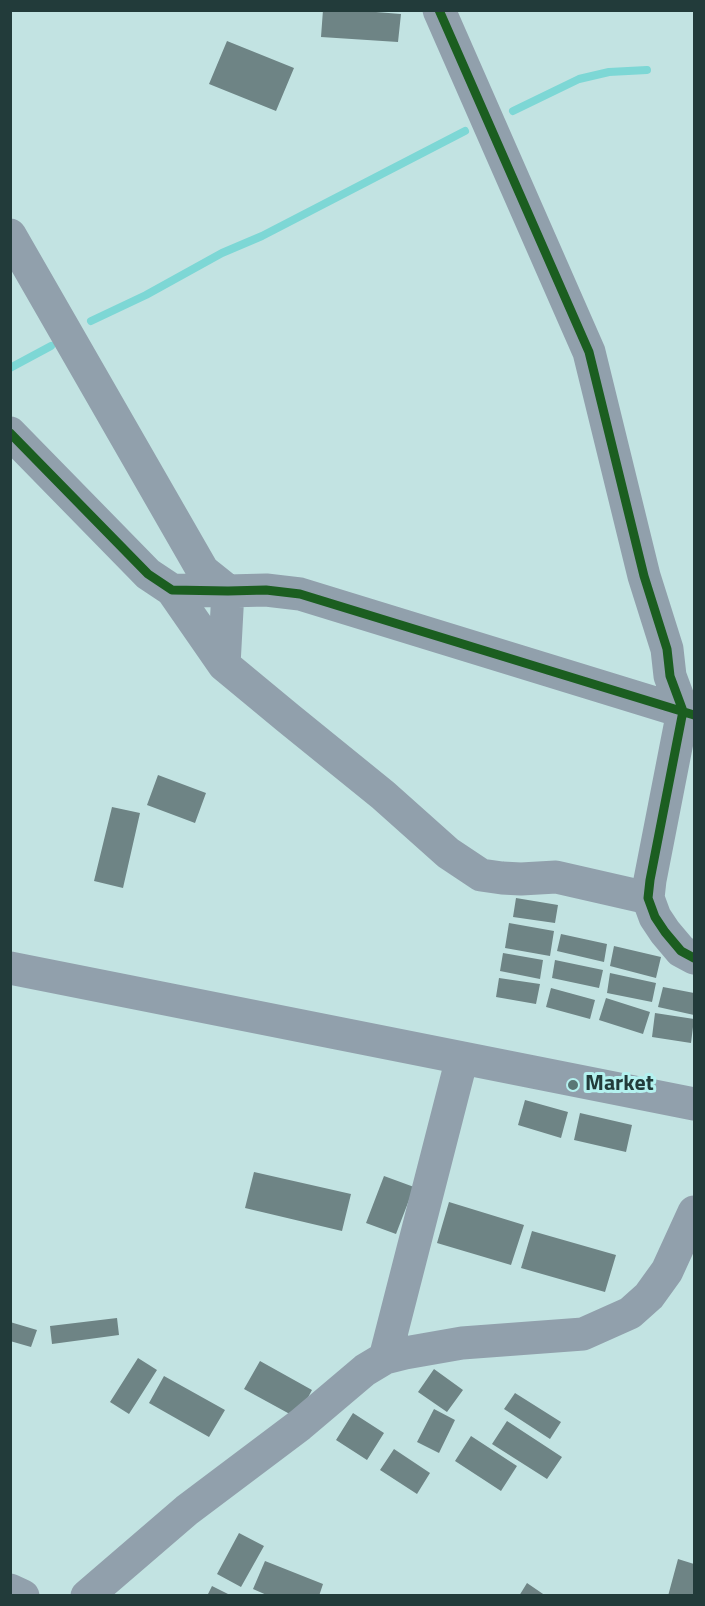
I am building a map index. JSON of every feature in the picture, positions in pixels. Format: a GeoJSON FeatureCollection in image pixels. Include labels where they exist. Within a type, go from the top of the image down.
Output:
{"type":"FeatureCollection","features":[{"type":"Feature","properties":{"kind":"street"},"geometry":{"type":"LineString","coordinates":[[439,10],[589,352],[644,576],[667,649],[669,676],[689,713],[650,880],[648,898],[655,917],[665,932],[681,951],[694,958]]}},
{"type":"Feature","properties":{"kind":"street"},"geometry":{"type":"LineString","coordinates":[[10,235],[203,571],[228,591]]}},
{"type":"Feature","properties":{"kind":"street"},"geometry":{"type":"LineString","coordinates":[[10,433],[148,574],[171,590],[224,665],[384,795],[448,853],[481,874],[521,879],[556,877],[648,898]]}},
{"type":"Feature","properties":{"kind":"street"},"geometry":{"type":"LineString","coordinates":[[171,590],[266,590],[300,594],[689,713]]}},
{"type":"Feature","properties":{"kind":"street"},"geometry":{"type":"LineString","coordinates":[[224,665],[228,591]]}},
{"type":"Feature","properties":{"kind":"street"},"geometry":{"type":"LineString","coordinates":[[10,968],[694,1104]]}},
{"type":"Feature","properties":{"kind":"street"},"geometry":{"type":"LineString","coordinates":[[385,1359],[462,1058]]}},
{"type":"Feature","properties":{"kind":"street"},"geometry":{"type":"LineString","coordinates":[[87,1596],[187,1510],[300,1425],[365,1370],[385,1359],[405,1353],[462,1343],[583,1334],[630,1313],[649,1296],[667,1271],[694,1212]]}},
{"type":"Feature","properties":{"kind":"street"},"geometry":{"type":"LineString","coordinates":[[10,1590],[23,1596]]}},
{"type":"Feature","properties":{"kind":"building"},"geometry":{"type":"Polygon","coordinates":[[[323,10],[401,14],[398,42],[321,37],[323,10]]]}},
{"type":"Feature","properties":{"kind":"building"},"geometry":{"type":"Polygon","coordinates":[[[227,41],[294,68],[276,111],[209,84],[227,41]]]}},
{"type":"Feature","properties":{"kind":"building"},"geometry":{"type":"Polygon","coordinates":[[[158,775],[206,793],[195,823],[147,805],[158,775]]]}},
{"type":"Feature","properties":{"kind":"building"},"geometry":{"type":"Polygon","coordinates":[[[112,807],[140,813],[123,888],[94,881],[112,807]]]}},
{"type":"Feature","properties":{"kind":"building"},"geometry":{"type":"Polygon","coordinates":[[[516,898],[558,905],[555,923],[513,917],[516,898]]]}},
{"type":"Feature","properties":{"kind":"building"},"geometry":{"type":"Polygon","coordinates":[[[509,923],[554,931],[550,956],[505,948],[509,923]]]}},
{"type":"Feature","properties":{"kind":"building"},"geometry":{"type":"Polygon","coordinates":[[[561,934],[607,944],[604,962],[557,951],[561,934]]]}},
{"type":"Feature","properties":{"kind":"building"},"geometry":{"type":"Polygon","coordinates":[[[614,946],[661,957],[656,978],[610,966],[614,946]]]}},
{"type":"Feature","properties":{"kind":"building"},"geometry":{"type":"Polygon","coordinates":[[[503,953],[543,960],[540,979],[500,971],[503,953]]]}},
{"type":"Feature","properties":{"kind":"building"},"geometry":{"type":"Polygon","coordinates":[[[555,960],[603,970],[599,988],[552,978],[555,960]]]}},
{"type":"Feature","properties":{"kind":"building"},"geometry":{"type":"Polygon","coordinates":[[[610,973],[656,983],[652,1002],[607,993],[610,973]]]}},
{"type":"Feature","properties":{"kind":"building"},"geometry":{"type":"Polygon","coordinates":[[[499,978],[540,984],[536,1004],[496,997],[499,978]]]}},
{"type":"Feature","properties":{"kind":"building"},"geometry":{"type":"Polygon","coordinates":[[[663,987],[694,993],[694,1015],[658,1007],[663,987]]]}},
{"type":"Feature","properties":{"kind":"building"},"geometry":{"type":"Polygon","coordinates":[[[551,988],[595,1000],[590,1019],[546,1007],[551,988]]]}},
{"type":"Feature","properties":{"kind":"building"},"geometry":{"type":"Polygon","coordinates":[[[606,998],[650,1012],[643,1034],[599,1020],[606,998]]]}},
{"type":"Feature","properties":{"kind":"building"},"geometry":{"type":"Polygon","coordinates":[[[655,1013],[694,1019],[691,1043],[652,1037],[655,1013]]]}},
{"type":"Feature","properties":{"kind":"building"},"geometry":{"type":"Polygon","coordinates":[[[525,1100],[568,1112],[561,1138],[518,1125],[525,1100]]]}},
{"type":"Feature","properties":{"kind":"building"},"geometry":{"type":"Polygon","coordinates":[[[580,1113],[632,1125],[626,1152],[574,1140],[580,1113]]]}},
{"type":"Feature","properties":{"kind":"building"},"geometry":{"type":"Polygon","coordinates":[[[254,1172],[351,1194],[342,1231],[245,1208],[254,1172]]]}},
{"type":"Feature","properties":{"kind":"building"},"geometry":{"type":"Polygon","coordinates":[[[384,1176],[414,1187],[396,1234],[366,1223],[384,1176]]]}},
{"type":"Feature","properties":{"kind":"building"},"geometry":{"type":"Polygon","coordinates":[[[449,1202],[524,1225],[511,1265],[437,1243],[449,1202]]]}},
{"type":"Feature","properties":{"kind":"building"},"geometry":{"type":"Polygon","coordinates":[[[532,1231],[616,1255],[605,1292],[521,1268],[532,1231]]]}},
{"type":"Feature","properties":{"kind":"building"},"geometry":{"type":"Polygon","coordinates":[[[117,1318],[119,1335],[52,1344],[50,1326],[117,1318]]]}},
{"type":"Feature","properties":{"kind":"building"},"geometry":{"type":"Polygon","coordinates":[[[10,1322],[37,1330],[31,1347],[10,1341],[10,1322]]]}},
{"type":"Feature","properties":{"kind":"building"},"geometry":{"type":"Polygon","coordinates":[[[138,1358],[157,1370],[129,1414],[110,1402],[138,1358]]]}},
{"type":"Feature","properties":{"kind":"building"},"geometry":{"type":"Polygon","coordinates":[[[260,1361],[312,1390],[297,1418],[244,1389],[260,1361]]]}},
{"type":"Feature","properties":{"kind":"building"},"geometry":{"type":"Polygon","coordinates":[[[434,1369],[463,1390],[447,1412],[418,1392],[434,1369]]]}},
{"type":"Feature","properties":{"kind":"building"},"geometry":{"type":"Polygon","coordinates":[[[164,1376],[225,1410],[209,1437],[149,1403],[164,1376]]]}},
{"type":"Feature","properties":{"kind":"building"},"geometry":{"type":"Polygon","coordinates":[[[515,1393],[561,1422],[550,1439],[504,1409],[515,1393]]]}},
{"type":"Feature","properties":{"kind":"building"},"geometry":{"type":"Polygon","coordinates":[[[434,1409],[455,1420],[439,1453],[417,1442],[434,1409]]]}},
{"type":"Feature","properties":{"kind":"building"},"geometry":{"type":"Polygon","coordinates":[[[353,1413],[384,1433],[367,1460],[336,1440],[353,1413]]]}},
{"type":"Feature","properties":{"kind":"building"},"geometry":{"type":"Polygon","coordinates":[[[507,1421],[562,1457],[547,1479],[492,1444],[507,1421]]]}},
{"type":"Feature","properties":{"kind":"building"},"geometry":{"type":"Polygon","coordinates":[[[471,1436],[517,1466],[501,1491],[455,1461],[471,1436]]]}},
{"type":"Feature","properties":{"kind":"building"},"geometry":{"type":"Polygon","coordinates":[[[394,1449],[430,1473],[417,1494],[380,1470],[394,1449]]]}},
{"type":"Feature","properties":{"kind":"building"},"geometry":{"type":"Polygon","coordinates":[[[239,1533],[264,1546],[241,1587],[217,1574],[239,1533]]]}},
{"type":"Feature","properties":{"kind":"building"},"geometry":{"type":"Polygon","coordinates":[[[678,1559],[694,1564],[694,1596],[668,1596],[678,1559]]]}},
{"type":"Feature","properties":{"kind":"building"},"geometry":{"type":"Polygon","coordinates":[[[265,1561],[323,1584],[319,1596],[269,1596],[253,1589],[265,1561]]]}},
{"type":"Feature","properties":{"kind":"building"},"geometry":{"type":"Polygon","coordinates":[[[527,1583],[546,1596],[519,1596],[527,1583]]]}},
{"type":"Feature","properties":{"kind":"building"},"geometry":{"type":"Polygon","coordinates":[[[212,1586],[232,1596],[207,1596],[212,1586]]]}},
{"type":"Feature","properties":{"kind":"waterway"},"geometry":{"type":"LineString","coordinates":[[513,111],[579,79],[609,72],[647,70]]}},
{"type":"Feature","properties":{"kind":"waterway"},"geometry":{"type":"LineString","coordinates":[[91,321],[465,131]]}},
{"type":"Feature","properties":{"kind":"waterway"},"geometry":{"type":"LineString","coordinates":[[10,368],[51,346]]}},
{"type":"Feature","properties":{"kind":"cycle path"},"geometry":{"type":"LineString","coordinates":[[439,10],[589,352],[644,576],[667,649],[670,676],[683,711],[648,898],[655,917],[665,932],[681,951],[694,958]]}},
{"type":"Feature","properties":{"kind":"cycle path"},"geometry":{"type":"LineString","coordinates":[[10,433],[148,574],[172,590],[266,590],[300,594],[694,715]]}},
{"type":"Feature","properties":{"kind":"place","name":"Market"},"geometry":{"type":"Point","coordinates":[573,1085]}}]}
